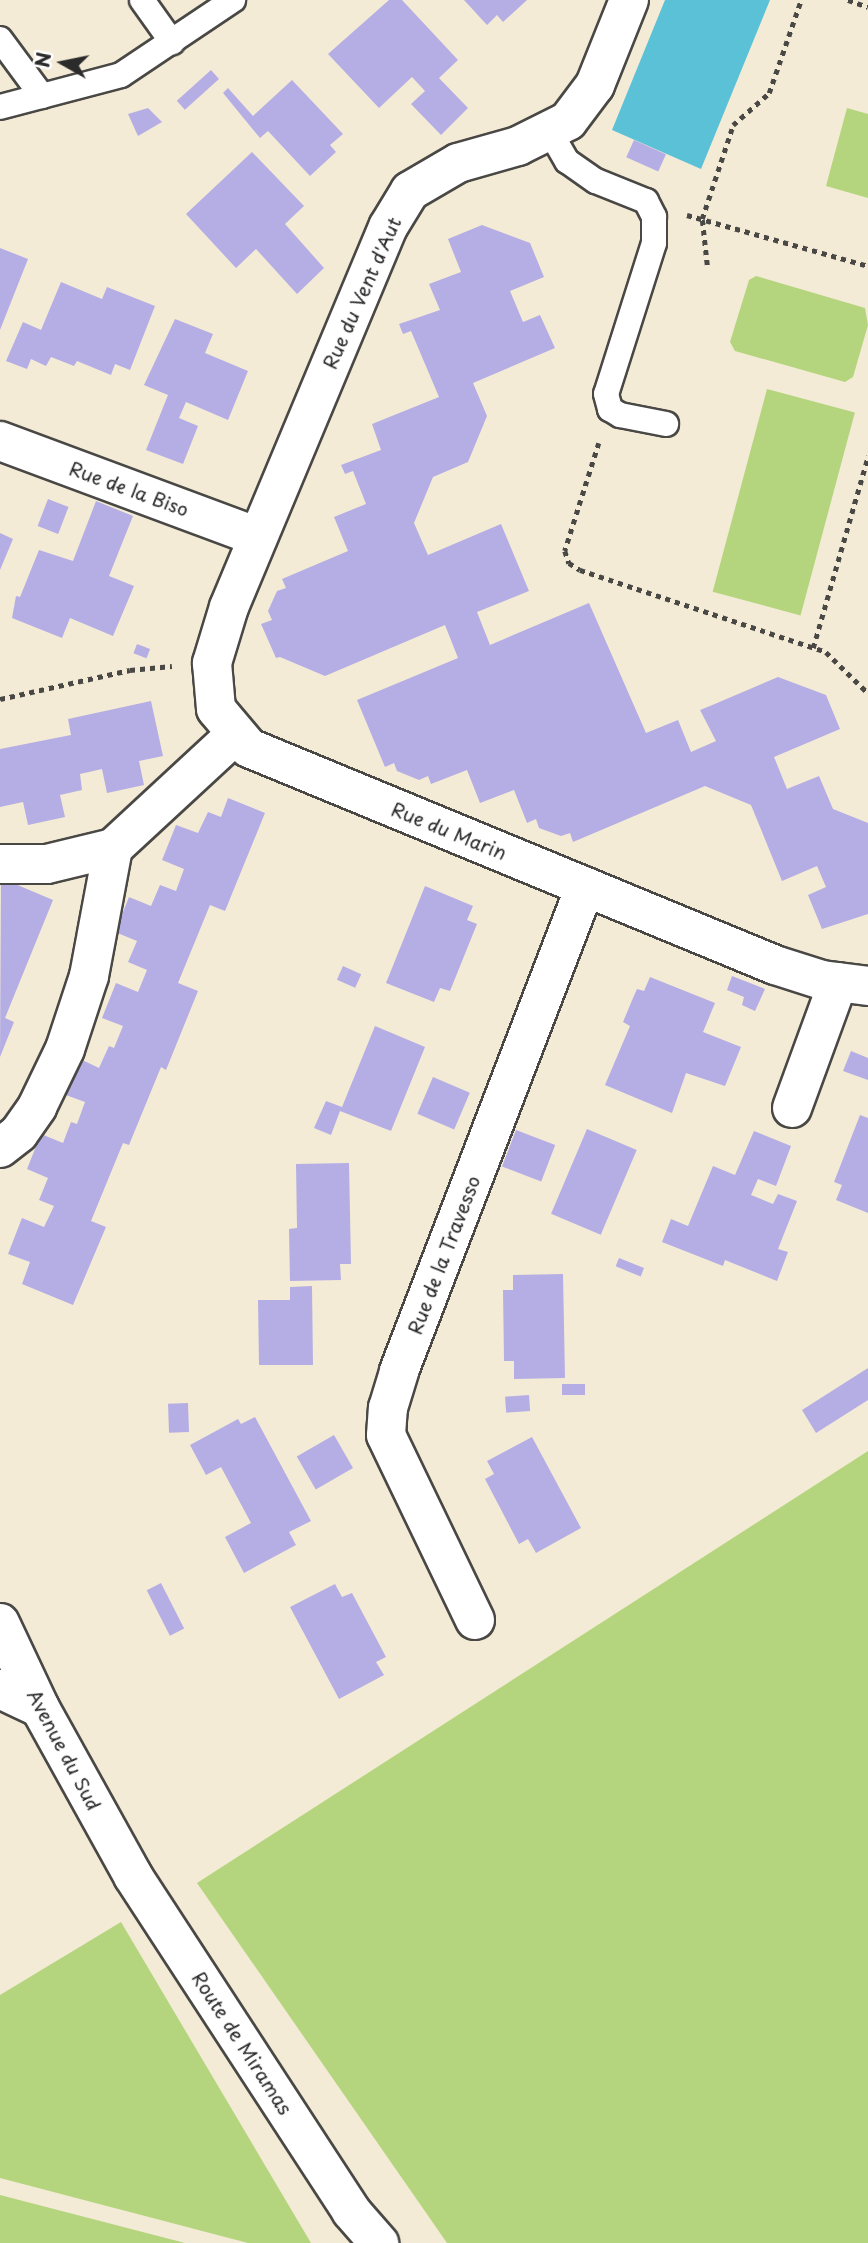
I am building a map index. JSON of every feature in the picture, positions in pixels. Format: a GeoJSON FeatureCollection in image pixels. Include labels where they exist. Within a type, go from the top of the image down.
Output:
{"type":"FeatureCollection","features":[{"type":"Feature","properties":{"kind":"street","name":"Rue du Vent d'Aut"},"geometry":{"type":"LineString","coordinates":[[258,537],[388,227],[410,191],[458,163],[518,146],[568,121],[595,85],[629,0]]}},
{"type":"Feature","properties":{"kind":"street","name":"Rue de la Biso"},"geometry":{"type":"LineString","coordinates":[[0,441],[258,537]]}},
{"type":"Feature","properties":{"kind":"street","name":"Rue du Marin"},"geometry":{"type":"LineString","coordinates":[[258,537],[229,607],[212,663],[216,709],[249,748],[775,965],[853,984]]}},
{"type":"Feature","properties":{"kind":"street"},"geometry":{"type":"LineString","coordinates":[[0,864],[47,864],[113,848],[236,734]]}},
{"type":"Feature","properties":{"kind":"street"},"geometry":{"type":"LineString","coordinates":[[0,1148],[19,1133],[37,1107],[65,1049],[89,976],[113,848]]}},
{"type":"Feature","properties":{"kind":"street","name":"Rue de la Travesso"},"geometry":{"type":"LineString","coordinates":[[475,1620],[386,1435],[388,1408],[399,1371],[585,887]]}},
{"type":"Feature","properties":{"kind":"street"},"geometry":{"type":"LineString","coordinates":[[792,1108],[853,984]]}},
{"type":"Feature","properties":{"kind":"street","name":"Avenue du Sud"},"geometry":{"type":"LineString","coordinates":[[0,1623],[40,1708],[133,1876]]}},
{"type":"Feature","properties":{"kind":"street"},"geometry":{"type":"LineString","coordinates":[[0,1689],[40,1708]]}},
{"type":"Feature","properties":{"kind":"street","name":"Route de Miramas"},"geometry":{"type":"LineString","coordinates":[[133,1876],[354,2227],[379,2243]]}},
{"type":"Feature","properties":{"kind":"lane"},"geometry":{"type":"LineString","coordinates":[[142,0],[172,42]]}},
{"type":"Feature","properties":{"kind":"lane"},"geometry":{"type":"LineString","coordinates":[[0,107],[121,75],[233,0]]}},
{"type":"Feature","properties":{"kind":"lane"},"geometry":{"type":"LineString","coordinates":[[0,39],[42,96]]}},
{"type":"Feature","properties":{"kind":"lane"},"geometry":{"type":"LineString","coordinates":[[549,130],[567,161],[596,181],[646,201],[654,217],[653,243],[606,394],[610,409],[620,415],[666,424]]}},
{"type":"Feature","properties":{"kind":"path"},"geometry":{"type":"LineString","coordinates":[[707,265],[702,219],[733,125],[769,93],[801,0]]}},
{"type":"Feature","properties":{"kind":"path"},"geometry":{"type":"LineString","coordinates":[[848,0],[868,8]]}},
{"type":"Feature","properties":{"kind":"path"},"geometry":{"type":"LineString","coordinates":[[654,217],[675,212],[868,266]]}},
{"type":"Feature","properties":{"kind":"path"},"geometry":{"type":"LineString","coordinates":[[610,409],[565,551],[569,563],[826,652],[868,693]]}},
{"type":"Feature","properties":{"kind":"path"},"geometry":{"type":"LineString","coordinates":[[813,648],[868,456]]}},
{"type":"Feature","properties":{"kind":"path"},"geometry":{"type":"LineString","coordinates":[[0,699],[130,670],[212,663]]}},
{"type":"Feature","properties":{"kind":"green space"},"geometry":{"type":"Polygon","coordinates":[[[847,108],[868,114],[868,198],[826,186],[847,108]]]}},
{"type":"Feature","properties":{"kind":"green space"},"geometry":{"type":"Polygon","coordinates":[[[756,276],[865,308],[868,325],[853,377],[845,382],[735,351],[730,342],[749,280],[756,276]]]}},
{"type":"Feature","properties":{"kind":"green space"},"geometry":{"type":"Polygon","coordinates":[[[767,389],[855,413],[801,615],[713,592],[767,389]]]}},
{"type":"Feature","properties":{"kind":"green space"},"geometry":{"type":"Polygon","coordinates":[[[868,1451],[868,2243],[447,2243],[197,1883],[868,1451]]]}},
{"type":"Feature","properties":{"kind":"green space"},"geometry":{"type":"Polygon","coordinates":[[[121,1922],[311,2243],[248,2243],[0,2178],[0,1995],[121,1922]]]}},
{"type":"Feature","properties":{"kind":"green space"},"geometry":{"type":"Polygon","coordinates":[[[0,2195],[185,2243],[0,2243],[0,2195]]]}},
{"type":"Feature","properties":{"kind":"water"},"geometry":{"type":"Polygon","coordinates":[[[665,0],[770,0],[701,169],[612,130],[665,0]]]}},
{"type":"Feature","properties":{"kind":"building"},"geometry":{"type":"Polygon","coordinates":[[[389,0],[402,0],[458,60],[439,78],[468,108],[441,135],[411,104],[425,91],[412,77],[379,108],[328,54],[389,0]]]}},
{"type":"Feature","properties":{"kind":"building"},"geometry":{"type":"Polygon","coordinates":[[[464,0],[527,0],[503,22],[497,15],[487,25],[464,0]]]}},
{"type":"Feature","properties":{"kind":"building"},"geometry":{"type":"Polygon","coordinates":[[[211,70],[219,79],[185,110],[177,101],[211,70]]]}},
{"type":"Feature","properties":{"kind":"building"},"geometry":{"type":"Polygon","coordinates":[[[292,80],[343,134],[330,145],[336,152],[310,176],[268,131],[260,138],[223,93],[228,88],[253,116],[292,80]]]}},
{"type":"Feature","properties":{"kind":"building"},"geometry":{"type":"Polygon","coordinates":[[[148,108],[162,122],[138,136],[128,114],[148,108]]]}},
{"type":"Feature","properties":{"kind":"building"},"geometry":{"type":"Polygon","coordinates":[[[634,140],[666,154],[658,172],[626,157],[634,140]]]}},
{"type":"Feature","properties":{"kind":"building"},"geometry":{"type":"Polygon","coordinates":[[[252,152],[304,206],[285,224],[324,268],[297,294],[256,249],[236,268],[186,214],[252,152]]]}},
{"type":"Feature","properties":{"kind":"building"},"geometry":{"type":"Polygon","coordinates":[[[482,225],[530,243],[544,277],[510,291],[523,322],[540,315],[555,348],[473,383],[487,416],[468,462],[433,477],[414,523],[428,555],[501,524],[529,591],[477,612],[490,645],[589,603],[646,733],[678,720],[691,752],[716,741],[700,710],[778,677],[826,695],[840,729],[774,757],[787,789],[819,776],[833,809],[868,823],[868,914],[822,929],[808,895],[826,887],[817,866],[782,881],[751,805],[705,786],[573,842],[570,833],[561,836],[539,828],[536,819],[527,823],[514,790],[480,803],[467,770],[431,784],[428,776],[419,780],[397,771],[394,763],[385,767],[357,700],[458,658],[445,625],[325,676],[280,657],[276,658],[261,624],[272,620],[268,611],[277,591],[286,588],[282,579],[348,551],[334,517],[366,504],[353,471],[345,474],[341,465],[381,450],[372,424],[439,397],[411,331],[403,334],[399,324],[440,310],[429,284],[461,272],[448,239],[482,225]]]}},
{"type":"Feature","properties":{"kind":"building"},"geometry":{"type":"Polygon","coordinates":[[[0,248],[28,259],[0,330],[0,248]]]}},
{"type":"Feature","properties":{"kind":"building"},"geometry":{"type":"Polygon","coordinates":[[[61,282],[102,299],[107,287],[155,306],[130,370],[115,364],[111,375],[77,361],[74,366],[51,357],[46,366],[31,359],[27,369],[6,361],[23,322],[41,330],[61,282]]]}},
{"type":"Feature","properties":{"kind":"building"},"geometry":{"type":"Polygon","coordinates":[[[175,319],[213,334],[205,353],[248,371],[228,420],[186,402],[179,418],[198,426],[183,464],[146,450],[168,395],[144,385],[175,319]]]}},
{"type":"Feature","properties":{"kind":"building"},"geometry":{"type":"Polygon","coordinates":[[[48,499],[69,507],[58,534],[38,526],[48,499]]]}},
{"type":"Feature","properties":{"kind":"building"},"geometry":{"type":"Polygon","coordinates":[[[96,501],[133,516],[109,576],[134,586],[113,636],[70,618],[62,638],[12,618],[16,596],[20,597],[39,550],[73,561],[96,501]]]}},
{"type":"Feature","properties":{"kind":"building"},"geometry":{"type":"Polygon","coordinates":[[[0,533],[13,539],[0,570],[0,533]]]}},
{"type":"Feature","properties":{"kind":"building"},"geometry":{"type":"Polygon","coordinates":[[[137,644],[150,649],[146,658],[133,653],[137,644]]]}},
{"type":"Feature","properties":{"kind":"building"},"geometry":{"type":"Polygon","coordinates":[[[151,701],[163,756],[139,761],[144,785],[107,793],[102,769],[80,774],[82,790],[60,795],[65,817],[28,825],[23,802],[0,807],[0,749],[71,735],[68,719],[151,701]]]}},
{"type":"Feature","properties":{"kind":"building"},"geometry":{"type":"Polygon","coordinates":[[[228,798],[265,813],[225,911],[210,905],[178,983],[198,991],[166,1070],[161,1067],[129,1145],[123,1143],[91,1221],[106,1227],[73,1305],[22,1284],[30,1262],[8,1254],[22,1218],[44,1227],[54,1206],[39,1200],[48,1178],[27,1169],[41,1134],[63,1143],[71,1122],[77,1124],[85,1102],[63,1094],[78,1058],[99,1068],[109,1046],[114,1048],[123,1026],[102,1018],[116,983],[138,992],[147,970],[128,962],[137,941],[115,932],[129,897],[151,906],[160,885],[176,891],[184,869],[162,860],[176,825],[198,833],[208,812],[221,817],[228,798]]]}},
{"type":"Feature","properties":{"kind":"building"},"geometry":{"type":"Polygon","coordinates":[[[1,878],[53,900],[5,1018],[14,1022],[0,1057],[1,878]]]}},
{"type":"Feature","properties":{"kind":"building"},"geometry":{"type":"Polygon","coordinates":[[[425,886],[473,906],[467,920],[477,924],[450,991],[440,988],[434,1002],[386,983],[425,886]]]}},
{"type":"Feature","properties":{"kind":"building"},"geometry":{"type":"Polygon","coordinates":[[[343,966],[361,974],[355,988],[337,980],[343,966]]]}},
{"type":"Feature","properties":{"kind":"building"},"geometry":{"type":"Polygon","coordinates":[[[732,976],[765,989],[755,1011],[742,1005],[744,997],[727,990],[732,976]]]}},
{"type":"Feature","properties":{"kind":"building"},"geometry":{"type":"Polygon","coordinates":[[[650,977],[715,1003],[703,1032],[741,1047],[725,1086],[686,1073],[672,1113],[605,1085],[630,1026],[623,1022],[637,989],[644,991],[650,977]]]}},
{"type":"Feature","properties":{"kind":"building"},"geometry":{"type":"Polygon","coordinates":[[[375,1026],[425,1047],[391,1131],[340,1111],[331,1135],[314,1128],[326,1101],[342,1107],[375,1026]]]}},
{"type":"Feature","properties":{"kind":"building"},"geometry":{"type":"Polygon","coordinates":[[[851,1051],[868,1058],[868,1080],[843,1071],[851,1051]]]}},
{"type":"Feature","properties":{"kind":"building"},"geometry":{"type":"Polygon","coordinates":[[[433,1077],[470,1093],[454,1129],[417,1114],[433,1077]]]}},
{"type":"Feature","properties":{"kind":"building"},"geometry":{"type":"Polygon","coordinates":[[[860,1115],[868,1118],[868,1213],[836,1200],[842,1185],[834,1182],[860,1115]]]}},
{"type":"Feature","properties":{"kind":"building"},"geometry":{"type":"Polygon","coordinates":[[[587,1129],[637,1150],[601,1235],[551,1214],[587,1129]]]}},
{"type":"Feature","properties":{"kind":"building"},"geometry":{"type":"Polygon","coordinates":[[[516,1130],[555,1145],[541,1181],[502,1166],[516,1130]]]}},
{"type":"Feature","properties":{"kind":"building"},"geometry":{"type":"Polygon","coordinates":[[[754,1131],[791,1146],[776,1186],[758,1179],[751,1195],[773,1204],[778,1194],[797,1201],[778,1249],[788,1252],[777,1281],[725,1260],[723,1266],[662,1242],[671,1219],[688,1226],[713,1166],[735,1175],[754,1131]]]}},
{"type":"Feature","properties":{"kind":"building"},"geometry":{"type":"Polygon","coordinates":[[[349,1163],[351,1264],[340,1264],[341,1280],[290,1281],[289,1229],[297,1228],[296,1164],[349,1163]]]}},
{"type":"Feature","properties":{"kind":"building"},"geometry":{"type":"Polygon","coordinates":[[[619,1258],[644,1268],[641,1276],[616,1266],[619,1258]]]}},
{"type":"Feature","properties":{"kind":"building"},"geometry":{"type":"Polygon","coordinates":[[[563,1274],[565,1378],[514,1379],[514,1361],[504,1361],[503,1290],[513,1290],[513,1275],[563,1274]]]}},
{"type":"Feature","properties":{"kind":"building"},"geometry":{"type":"Polygon","coordinates":[[[312,1286],[313,1365],[259,1365],[258,1300],[290,1300],[290,1287],[312,1286]]]}},
{"type":"Feature","properties":{"kind":"building"},"geometry":{"type":"Polygon","coordinates":[[[868,1368],[868,1400],[816,1433],[802,1410],[868,1368]]]}},
{"type":"Feature","properties":{"kind":"building"},"geometry":{"type":"Polygon","coordinates":[[[562,1384],[585,1384],[585,1395],[562,1395],[562,1384]]]}},
{"type":"Feature","properties":{"kind":"building"},"geometry":{"type":"Polygon","coordinates":[[[529,1395],[530,1411],[506,1413],[505,1397],[529,1395]]]}},
{"type":"Feature","properties":{"kind":"building"},"geometry":{"type":"Polygon","coordinates":[[[188,1403],[189,1432],[169,1433],[168,1404],[188,1403]]]}},
{"type":"Feature","properties":{"kind":"building"},"geometry":{"type":"Polygon","coordinates":[[[255,1417],[311,1521],[289,1532],[296,1545],[244,1573],[225,1537],[251,1523],[221,1467],[206,1475],[190,1445],[238,1419],[241,1424],[255,1417]]]}},
{"type":"Feature","properties":{"kind":"building"},"geometry":{"type":"Polygon","coordinates":[[[334,1435],[353,1468],[316,1489],[297,1456],[334,1435]]]}},
{"type":"Feature","properties":{"kind":"building"},"geometry":{"type":"Polygon","coordinates":[[[532,1437],[581,1528],[536,1553],[528,1539],[519,1544],[485,1479],[494,1474],[487,1461],[532,1437]]]}},
{"type":"Feature","properties":{"kind":"building"},"geometry":{"type":"Polygon","coordinates":[[[161,1583],[184,1628],[170,1636],[147,1590],[161,1583]]]}},
{"type":"Feature","properties":{"kind":"building"},"geometry":{"type":"Polygon","coordinates":[[[335,1584],[342,1597],[352,1593],[386,1657],[376,1662],[384,1675],[339,1699],[290,1607],[335,1584]]]}}]}
